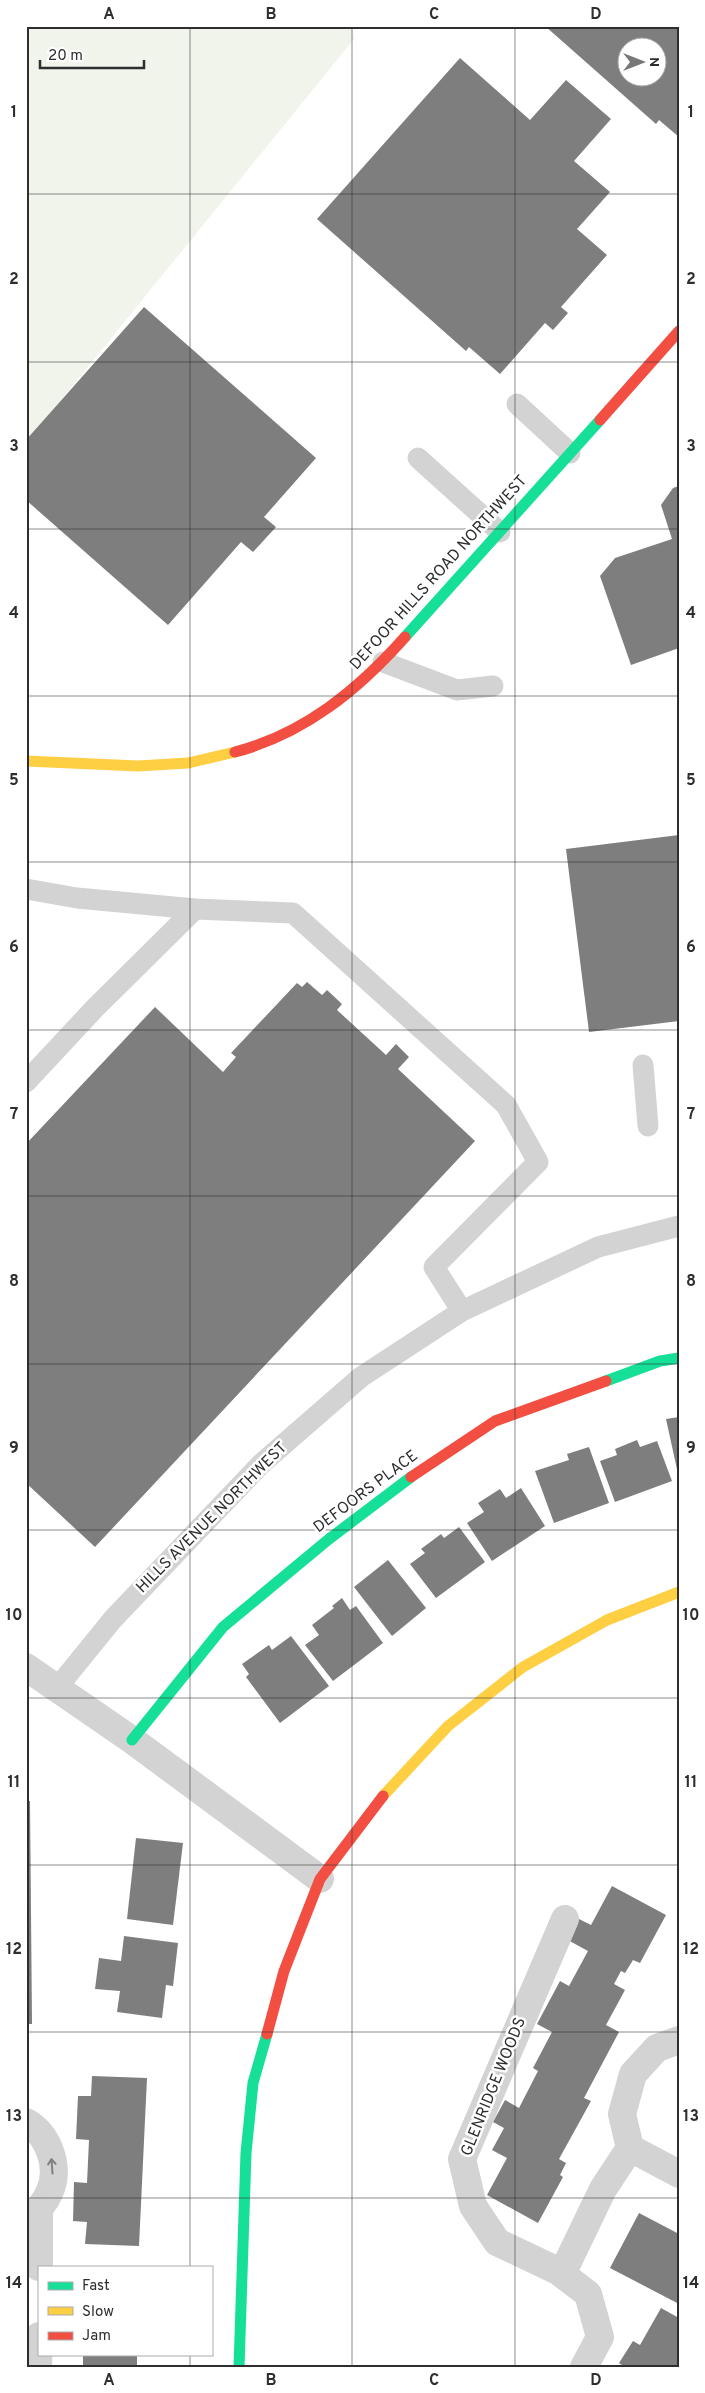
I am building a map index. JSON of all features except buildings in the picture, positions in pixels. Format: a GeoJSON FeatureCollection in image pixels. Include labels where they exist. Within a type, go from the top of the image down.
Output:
{"type":"FeatureCollection","features":[{"type":"Feature","properties":{"kind":"street","name":"DEFOOR HILLS ROAD NORTHWEST"},"geometry":{"type":"LineString","coordinates":[[26,761],[138,766],[188,763],[253,747],[319,716],[354,689],[383,662],[679,331]]}},
{"type":"Feature","properties":{"kind":"street","name":"DEFOORS PLACE"},"geometry":{"type":"LineString","coordinates":[[132,1740],[223,1627],[329,1539],[403,1482],[495,1421],[660,1361],[679,1358]]}},
{"type":"Feature","properties":{"kind":"street"},"geometry":{"type":"LineString","coordinates":[[239,2367],[246,2153],[253,2083],[284,1971],[320,1879],[382,1797],[455,1720],[523,1667],[607,1620],[679,1592]]}},
{"type":"Feature","properties":{"kind":"street"},"geometry":{"type":"LineString","coordinates":[[26,1667],[132,1740],[320,1879]]}},
{"type":"Feature","properties":{"kind":"street","name":"GLENRIDGE WOODS"},"geometry":{"type":"LineString","coordinates":[[564,1919],[462,2159],[473,2206],[497,2242],[562,2274],[588,2294],[600,2337],[584,2367]]}},
{"type":"Feature","properties":{"kind":"street"},"geometry":{"type":"LineString","coordinates":[[562,2274],[603,2190],[630,2148],[622,2114],[633,2074],[657,2048],[679,2040]]}},
{"type":"Feature","properties":{"kind":"street"},"geometry":{"type":"LineString","coordinates":[[26,2122],[33,2126],[48,2146],[54,2165],[51,2190],[32,2216],[40,2266]]}},
{"type":"Feature","properties":{"kind":"street"},"geometry":{"type":"LineString","coordinates":[[630,2148],[679,2174]]}},
{"type":"Feature","properties":{"kind":"lane"},"geometry":{"type":"LineString","coordinates":[[517,404],[570,453]]}},
{"type":"Feature","properties":{"kind":"lane"},"geometry":{"type":"LineString","coordinates":[[418,458],[500,532]]}},
{"type":"Feature","properties":{"kind":"lane"},"geometry":{"type":"LineString","coordinates":[[383,662],[457,690],[493,686]]}},
{"type":"Feature","properties":{"kind":"lane"},"geometry":{"type":"LineString","coordinates":[[26,888],[77,898],[195,909],[293,913],[506,1105],[538,1162],[434,1267],[462,1312]]}},
{"type":"Feature","properties":{"kind":"lane"},"geometry":{"type":"LineString","coordinates":[[26,1082],[95,1008],[195,909]]}},
{"type":"Feature","properties":{"kind":"lane"},"geometry":{"type":"LineString","coordinates":[[643,1065],[648,1126]]}},
{"type":"Feature","properties":{"kind":"lane","name":"HILLS AVENUE NORTHWEST"},"geometry":{"type":"LineString","coordinates":[[56,1688],[113,1619],[261,1464],[361,1377],[462,1312],[598,1247],[679,1226]]}},
{"type":"Feature","properties":{"kind":"shaded area"},"geometry":{"type":"Polygon","coordinates":[[[26,26],[352,26],[354,39],[26,443],[26,26]]]}},
{"type":"Feature","properties":{"kind":"traffic: fast"},"geometry":{"type":"LineString","coordinates":[[405,637],[600,420]]}},
{"type":"Feature","properties":{"kind":"traffic: fast"},"geometry":{"type":"LineString","coordinates":[[606,1381],[660,1361],[679,1358]]}},
{"type":"Feature","properties":{"kind":"traffic: fast"},"geometry":{"type":"LineString","coordinates":[[132,1740],[223,1627],[329,1539],[411,1477]]}},
{"type":"Feature","properties":{"kind":"traffic: fast"},"geometry":{"type":"LineString","coordinates":[[239,2367],[246,2153],[253,2083],[267,2034]]}},
{"type":"Feature","properties":{"kind":"traffic: slow"},"geometry":{"type":"LineString","coordinates":[[26,761],[138,766],[188,763],[235,752]]}},
{"type":"Feature","properties":{"kind":"traffic: slow"},"geometry":{"type":"LineString","coordinates":[[383,1796],[448,1726],[523,1667],[607,1620],[679,1592]]}},
{"type":"Feature","properties":{"kind":"traffic: jam"},"geometry":{"type":"LineString","coordinates":[[600,420],[679,331]]}},
{"type":"Feature","properties":{"kind":"traffic: jam"},"geometry":{"type":"LineString","coordinates":[[235,752],[284,734],[328,708],[368,675],[405,637]]}},
{"type":"Feature","properties":{"kind":"traffic: jam"},"geometry":{"type":"LineString","coordinates":[[411,1477],[495,1421],[606,1381]]}},
{"type":"Feature","properties":{"kind":"traffic: jam"},"geometry":{"type":"LineString","coordinates":[[267,2034],[284,1971],[320,1879],[383,1796]]}}]}
